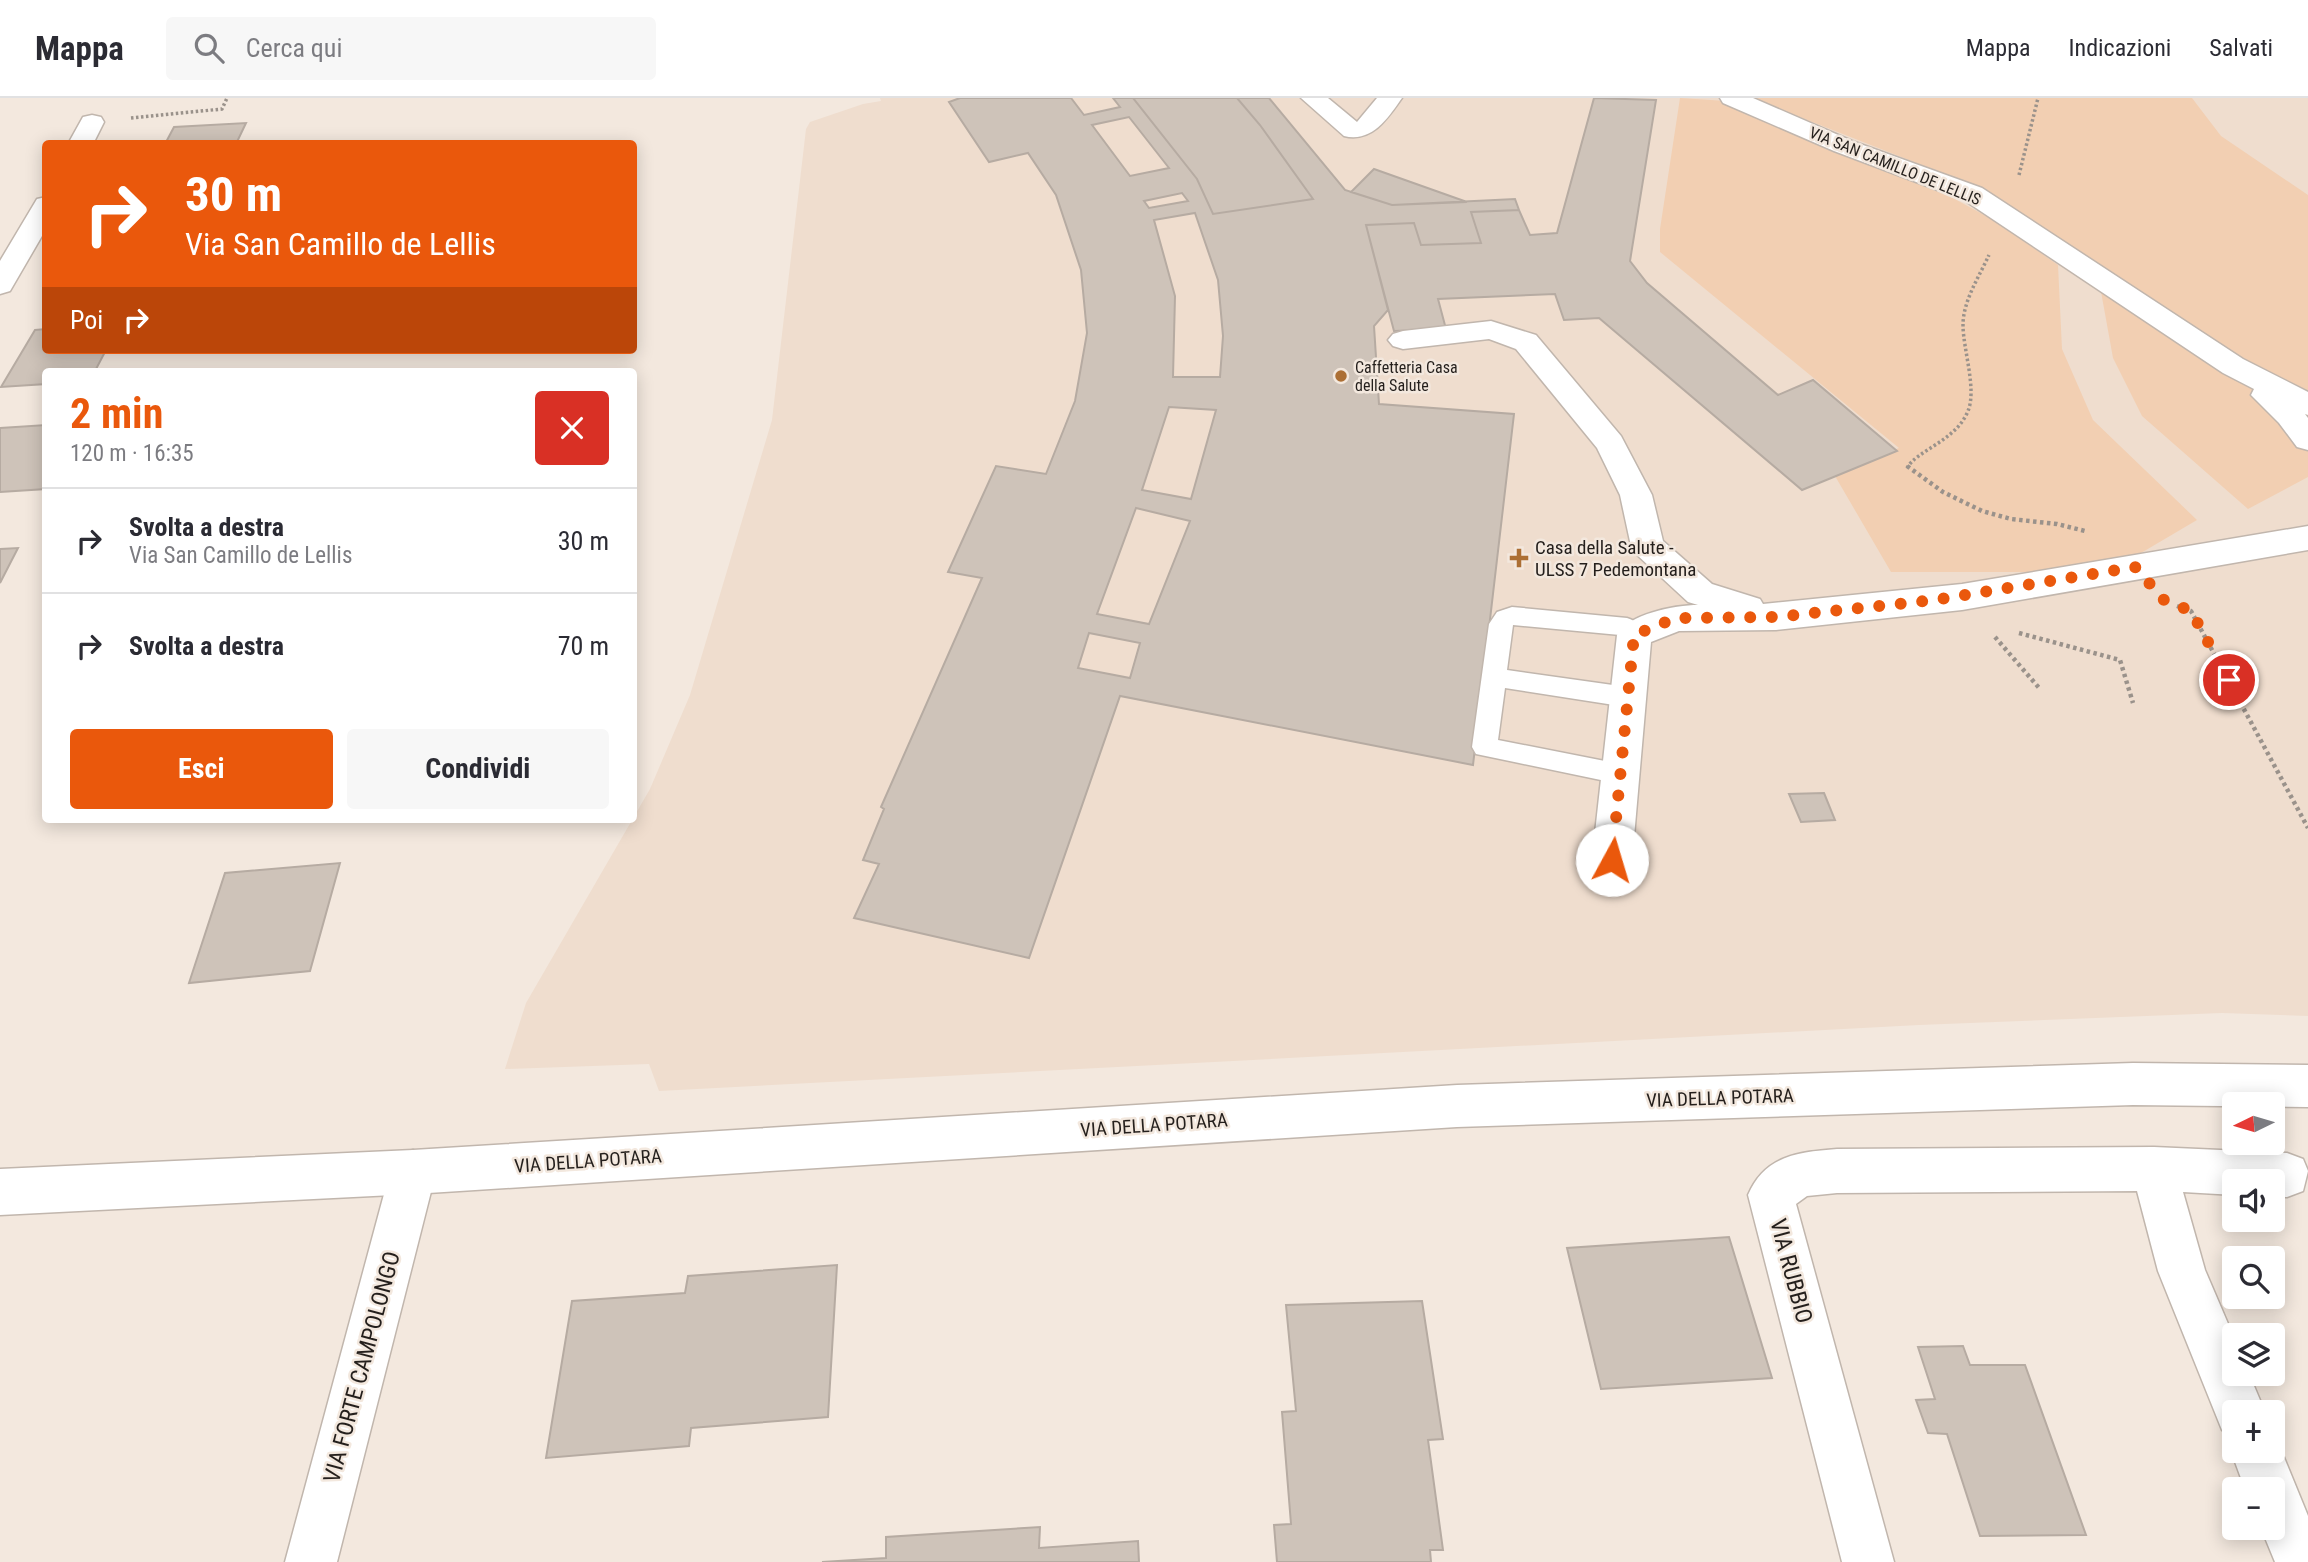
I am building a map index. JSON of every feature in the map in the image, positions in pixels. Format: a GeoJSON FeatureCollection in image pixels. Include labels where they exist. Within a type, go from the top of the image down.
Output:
{"type":"FeatureCollection","features":[{"type":"Feature","properties":{"kind":"street"},"geometry":{"type":"LineString","coordinates":[[1313,98],[1353,131],[1365,128],[1390,98]]}},
{"type":"Feature","properties":{"kind":"street","name":"VIA SAN CAMILLO DE LELLIS"},"geometry":{"type":"LineString","coordinates":[[1732,98],[1843,146],[1973,194],[2158,314],[2232,366],[2308,405]]}},
{"type":"Feature","properties":{"kind":"street"},"geometry":{"type":"LineString","coordinates":[[0,285],[42,212]]}},
{"type":"Feature","properties":{"kind":"street","name":"VIA SAN CAMILLO DE LELLIS"},"geometry":{"type":"LineString","coordinates":[[2158,314],[2282,376],[2308,385]]}},
{"type":"Feature","properties":{"kind":"street"},"geometry":{"type":"LineString","coordinates":[[1402,340],[1491,330],[1526,342],[1610,443],[1636,495],[1648,546],[1700,593],[1776,617]]}},
{"type":"Feature","properties":{"kind":"street"},"geometry":{"type":"LineString","coordinates":[[2232,366],[2290,416],[2308,440]]}},
{"type":"Feature","properties":{"kind":"street"},"geometry":{"type":"LineString","coordinates":[[2249,547],[2308,520]]}},
{"type":"Feature","properties":{"kind":"street"},"geometry":{"type":"LineString","coordinates":[[1612,860],[1627,697],[1638,630],[1676,618],[1776,617],[1962,597],[2308,538]]}},
{"type":"Feature","properties":{"kind":"street","name":"VIA DELLA POTARA"},"geometry":{"type":"LineString","coordinates":[[0,1192],[413,1172],[1457,1106],[2133,1084],[2308,1086]]}},
{"type":"Feature","properties":{"kind":"street"},"geometry":{"type":"LineString","coordinates":[[2154,1169],[2182,1271],[2235,1400]]}},
{"type":"Feature","properties":{"kind":"street","name":"VIA RUBBIO"},"geometry":{"type":"LineString","coordinates":[[1868,1562],[1771,1195],[1798,1174],[1837,1171],[2154,1169],[2301,1172]]}},
{"type":"Feature","properties":{"kind":"street","name":"VIA FORTE CAMPOLONGO"},"geometry":{"type":"LineString","coordinates":[[312,1562],[413,1172]]}},
{"type":"Feature","properties":{"kind":"street"},"geometry":{"type":"LineString","coordinates":[[2285,1523],[2301,1562]]}},
{"type":"Feature","properties":{"kind":"lane"},"geometry":{"type":"LineString","coordinates":[[1620,774],[1485,747],[1501,624],[1505,618],[1512,616],[1638,630]]}},
{"type":"Feature","properties":{"kind":"lane"},"geometry":{"type":"LineString","coordinates":[[1494,677],[1627,697]]}},
{"type":"Feature","properties":{"kind":"path"},"geometry":{"type":"LineString","coordinates":[[86,133],[222,109],[227,98]]}},
{"type":"Feature","properties":{"kind":"path"},"geometry":{"type":"LineString","coordinates":[[2038,98],[2009,218],[1980,271],[1965,307],[1963,326],[1970,374],[1969,410],[1950,437],[1906,467],[1949,497],[1986,513],[2013,520],[2068,524],[2106,540],[2164,600],[2191,611],[2308,828]]}},
{"type":"Feature","properties":{"kind":"path"},"geometry":{"type":"LineString","coordinates":[[2012,631],[2120,660],[2133,703]]}},
{"type":"Feature","properties":{"kind":"shaded area","name":"Casa della Salute - ULSS 7 Pedemontana"},"geometry":{"type":"Polygon","coordinates":[[[880,98],[2308,98],[2308,1016],[2222,1013],[1919,1025],[659,1091],[649,1064],[505,1069],[526,1003],[630,823],[637,823],[637,811],[650,789],[690,695],[772,420],[806,129],[810,122],[863,104],[881,101],[880,98]]]}},
{"type":"Feature","properties":{"kind":"shaded area"},"geometry":{"type":"Polygon","coordinates":[[[1680,98],[1726,101],[1880,158],[1995,221],[2058,265],[2062,349],[2093,420],[2197,520],[2141,553],[2037,572],[1891,572],[1835,476],[1899,448],[1660,252],[1660,229],[1680,98]]]}},
{"type":"Feature","properties":{"kind":"shaded area"},"geometry":{"type":"Polygon","coordinates":[[[1751,98],[2192,98],[2221,136],[2308,195],[2308,477],[2248,509],[2142,416],[2113,358],[2096,264],[1975,186],[1751,98]]]}},
{"type":"Feature","properties":{"kind":"building"},"geometry":{"type":"Polygon","coordinates":[[[960,98],[1071,98],[1084,115],[1120,107],[1113,98],[1133,98],[1197,179],[1213,214],[1313,199],[1260,125],[1237,98],[1269,98],[1345,190],[1392,205],[1515,199],[1519,210],[1471,212],[1481,243],[1421,245],[1414,223],[1366,225],[1388,310],[1374,326],[1379,404],[1514,414],[1473,765],[1120,696],[1029,958],[854,918],[879,864],[863,860],[884,809],[881,807],[982,578],[948,572],[996,466],[1046,474],[1075,401],[1087,333],[1081,270],[1056,195],[1028,153],[989,162],[949,102],[960,98]],[[1129,117],[1092,125],[1130,176],[1169,168],[1129,117]],[[1182,193],[1144,201],[1149,208],[1188,201],[1182,193]],[[1195,213],[1154,220],[1175,296],[1173,377],[1220,377],[1223,336],[1218,280],[1195,213]],[[1169,407],[1142,490],[1191,499],[1216,410],[1169,407]],[[1136,508],[1097,614],[1149,624],[1190,521],[1136,508]],[[1089,633],[1078,668],[1130,678],[1140,643],[1089,633]]]}},
{"type":"Feature","properties":{"kind":"building"},"geometry":{"type":"Polygon","coordinates":[[[1133,98],[1237,98],[1260,125],[1313,199],[1213,214],[1197,179],[1133,98]]]}},
{"type":"Feature","properties":{"kind":"building"},"geometry":{"type":"Polygon","coordinates":[[[1594,98],[1656,100],[1630,261],[1647,283],[1778,395],[1813,380],[1897,451],[1802,490],[1599,318],[1564,320],[1555,294],[1438,299],[1446,329],[1394,331],[1366,225],[1414,223],[1421,245],[1481,243],[1471,212],[1519,210],[1530,235],[1557,233],[1594,98]]]}},
{"type":"Feature","properties":{"kind":"building"},"geometry":{"type":"Polygon","coordinates":[[[246,123],[238,140],[167,140],[174,127],[246,123]]]}},
{"type":"Feature","properties":{"kind":"building"},"geometry":{"type":"Polygon","coordinates":[[[1374,169],[1467,202],[1392,205],[1351,192],[1374,169]]]}},
{"type":"Feature","properties":{"kind":"building"},"geometry":{"type":"Polygon","coordinates":[[[42,329],[42,354],[104,354],[97,368],[42,368],[42,384],[1,387],[35,330],[42,329]]]}},
{"type":"Feature","properties":{"kind":"building"},"geometry":{"type":"Polygon","coordinates":[[[42,425],[42,489],[0,492],[0,428],[42,425]]]}},
{"type":"Feature","properties":{"kind":"building"},"geometry":{"type":"Polygon","coordinates":[[[18,548],[0,583],[0,549],[18,548]]]}},
{"type":"Feature","properties":{"kind":"building"},"geometry":{"type":"Polygon","coordinates":[[[1824,793],[1835,820],[1801,822],[1789,794],[1824,793]]]}},
{"type":"Feature","properties":{"kind":"building"},"geometry":{"type":"Polygon","coordinates":[[[340,863],[310,971],[189,983],[225,873],[340,863]]]}},
{"type":"Feature","properties":{"kind":"building"},"geometry":{"type":"Polygon","coordinates":[[[1729,1237],[1772,1378],[1601,1389],[1567,1248],[1729,1237]]]}},
{"type":"Feature","properties":{"kind":"building"},"geometry":{"type":"Polygon","coordinates":[[[837,1265],[828,1417],[691,1428],[689,1446],[546,1458],[572,1301],[685,1293],[688,1276],[837,1265]]]}},
{"type":"Feature","properties":{"kind":"building"},"geometry":{"type":"Polygon","coordinates":[[[1422,1301],[1443,1439],[1428,1440],[1443,1550],[1430,1550],[1431,1562],[1277,1562],[1274,1525],[1291,1524],[1282,1412],[1296,1411],[1286,1305],[1422,1301]]]}},
{"type":"Feature","properties":{"kind":"building"},"geometry":{"type":"Polygon","coordinates":[[[1963,1346],[1970,1365],[2025,1365],[2086,1535],[1980,1536],[1947,1434],[1928,1433],[1916,1400],[1935,1399],[1918,1347],[1963,1346]]]}},
{"type":"Feature","properties":{"kind":"building"},"geometry":{"type":"Polygon","coordinates":[[[1040,1527],[1039,1548],[1138,1541],[1139,1562],[822,1562],[886,1558],[886,1537],[1040,1527]]]}},
{"type":"Feature","properties":{"kind":"place","name":"Caffetteria Casa della Salute"},"geometry":{"type":"Point","coordinates":[1341,376]}},
{"type":"Feature","properties":{"kind":"place","name":"Casa della Salute - ULSS 7 Pedemontana"},"geometry":{"type":"Point","coordinates":[1519,558]}},
{"type":"Feature","properties":{"kind":"route"},"geometry":{"type":"LineString","coordinates":[[1612,860],[1634,635],[1676,618],[1776,617],[1935,600],[2135,567],[2164,600],[2191,611],[2229,680]]}}]}
